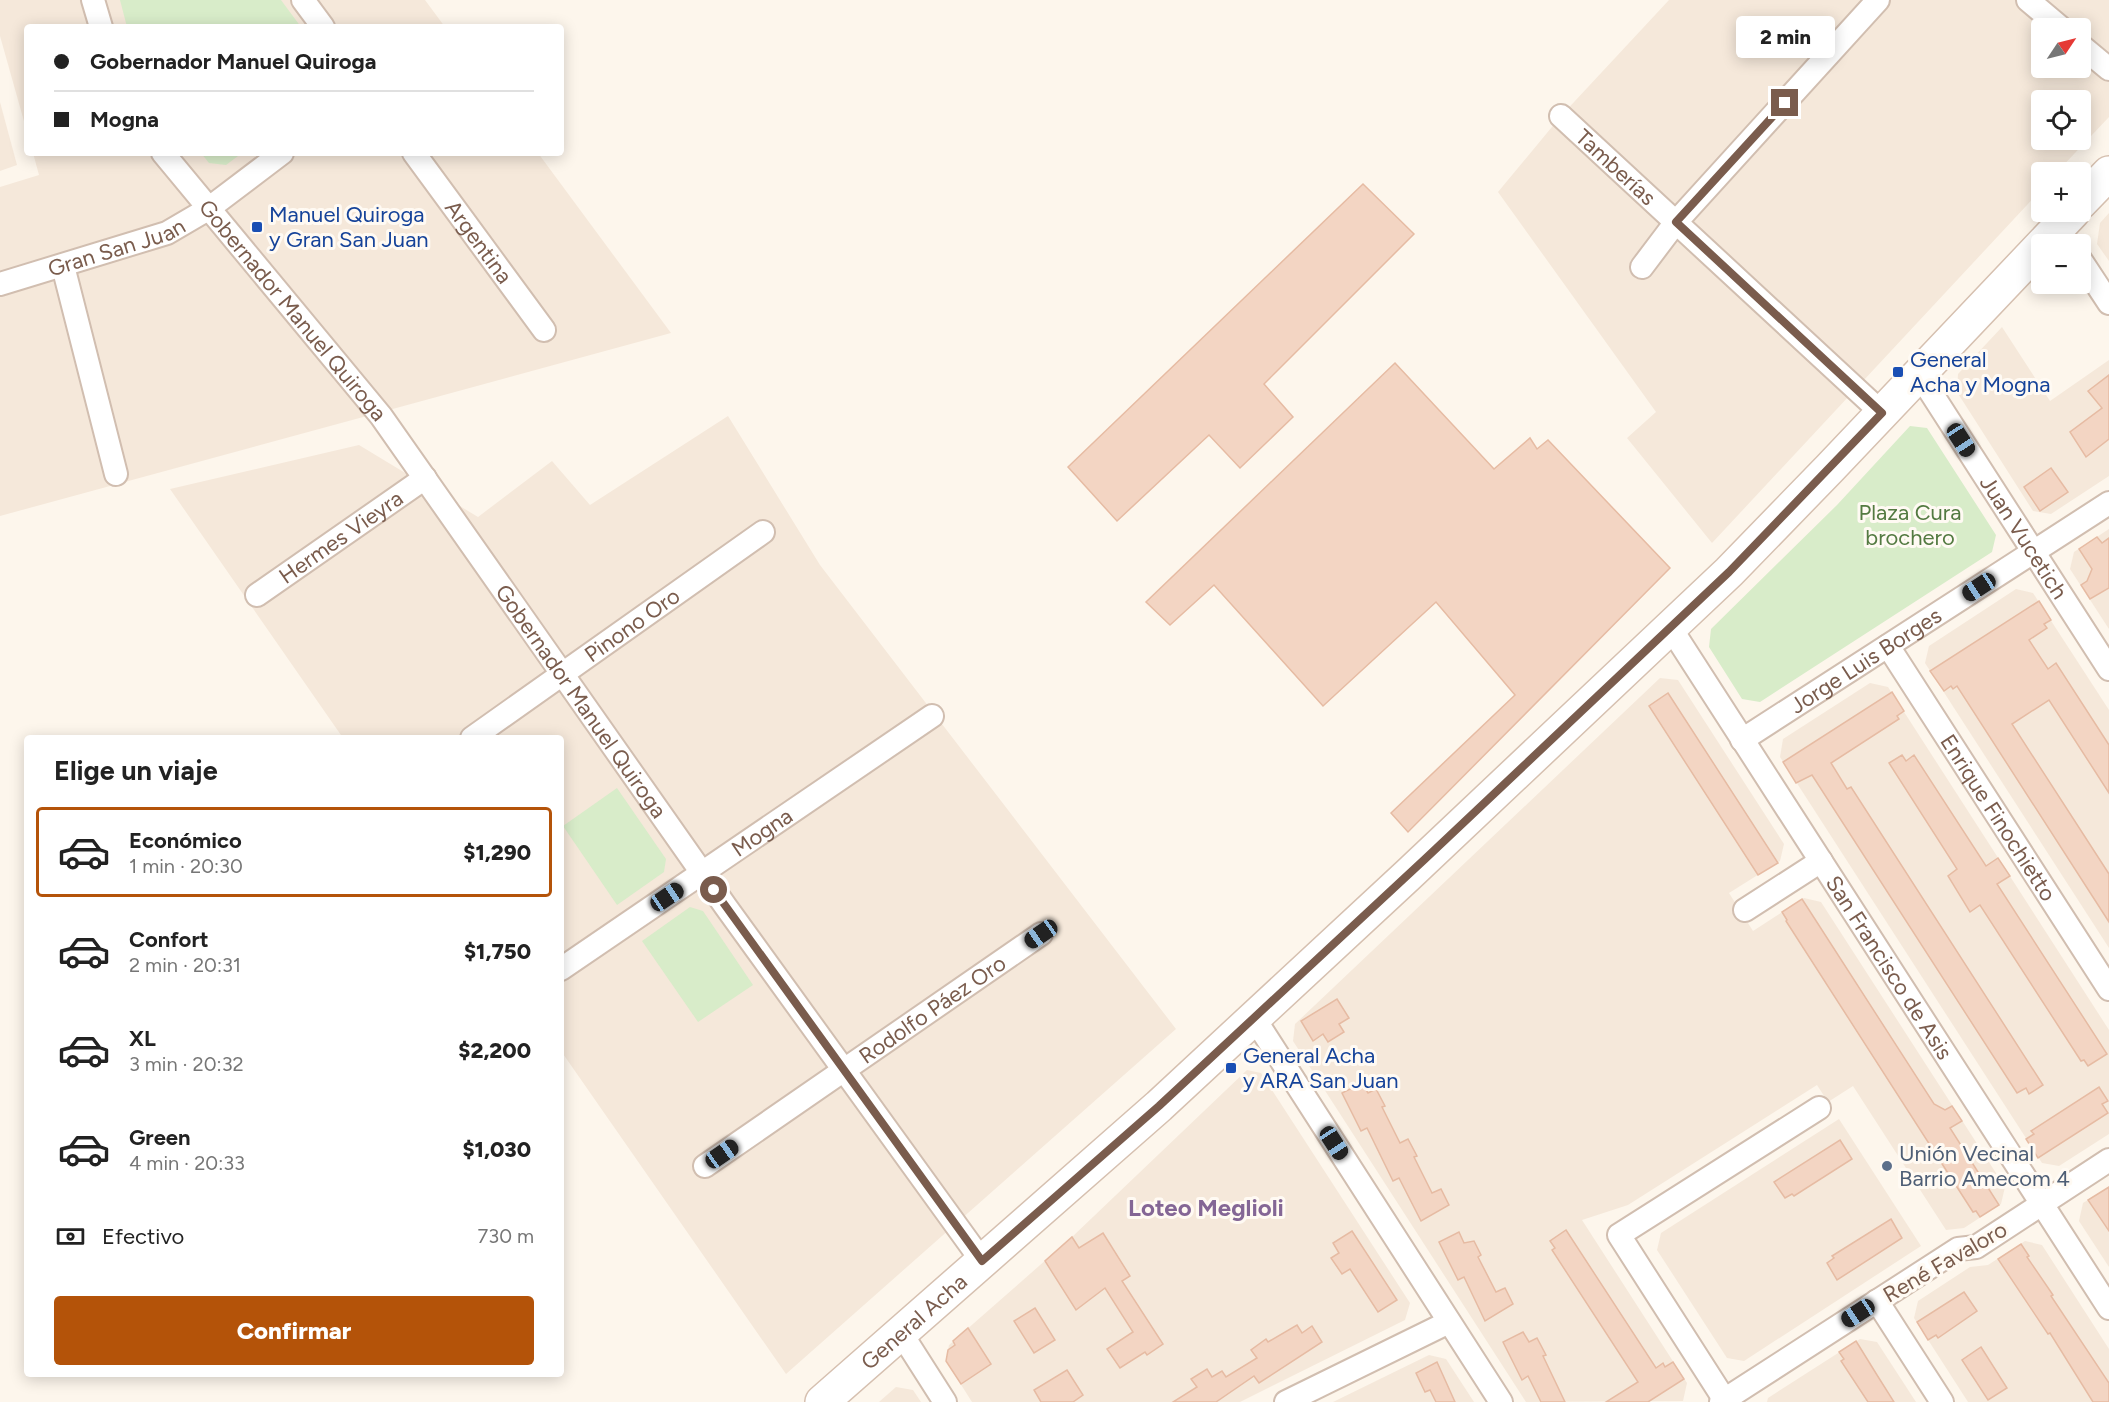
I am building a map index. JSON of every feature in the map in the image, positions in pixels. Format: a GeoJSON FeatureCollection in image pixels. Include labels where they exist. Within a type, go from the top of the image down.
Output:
{"type":"FeatureCollection","features":[{"type":"Feature","properties":{"kind":"main road","name":"General Acha"},"geometry":{"type":"LineString","coordinates":[[2091,196],[2109,173]]}},
{"type":"Feature","properties":{"kind":"main road","name":"General Acha"},"geometry":{"type":"LineString","coordinates":[[822,1402],[1159,1106],[1729,572],[1919,374],[2070,222]]}},
{"type":"Feature","properties":{"kind":"street"},"geometry":{"type":"LineString","coordinates":[[93,0],[100,24]]}},
{"type":"Feature","properties":{"kind":"street"},"geometry":{"type":"LineString","coordinates":[[303,0],[321,24]]}},
{"type":"Feature","properties":{"kind":"street"},"geometry":{"type":"LineString","coordinates":[[1642,267],[1676,222],[1878,0]]}},
{"type":"Feature","properties":{"kind":"street"},"geometry":{"type":"LineString","coordinates":[[2028,0],[2049,18]]}},
{"type":"Feature","properties":{"kind":"street"},"geometry":{"type":"LineString","coordinates":[[2091,54],[2109,69]]}},
{"type":"Feature","properties":{"kind":"street","name":"Tamberías"},"geometry":{"type":"LineString","coordinates":[[1561,116],[1882,413]]}},
{"type":"Feature","properties":{"kind":"street","name":"Gobernador Manuel Quiroga"},"geometry":{"type":"LineString","coordinates":[[165,156],[381,416],[702,873],[982,1261]]}},
{"type":"Feature","properties":{"kind":"street","name":"Gran San Juan"},"geometry":{"type":"LineString","coordinates":[[0,284],[167,233],[208,209],[278,156]]}},
{"type":"Feature","properties":{"kind":"street","name":"Argentina"},"geometry":{"type":"LineString","coordinates":[[416,156],[544,330]]}},
{"type":"Feature","properties":{"kind":"street"},"geometry":{"type":"LineString","coordinates":[[63,266],[116,474]]}},
{"type":"Feature","properties":{"kind":"street"},"geometry":{"type":"LineString","coordinates":[[2091,276],[2109,303]]}},
{"type":"Feature","properties":{"kind":"street","name":"Juan Vucetich"},"geometry":{"type":"LineString","coordinates":[[1919,374],[2109,669]]}},
{"type":"Feature","properties":{"kind":"street","name":"Hermes Vieyra"},"geometry":{"type":"LineString","coordinates":[[257,595],[425,478]]}},
{"type":"Feature","properties":{"kind":"street","name":"Jorge Luis Borges"},"geometry":{"type":"LineString","coordinates":[[1742,740],[2109,503]]}},
{"type":"Feature","properties":{"kind":"street","name":"Pinono Oro"},"geometry":{"type":"LineString","coordinates":[[476,735],[763,532]]}},
{"type":"Feature","properties":{"kind":"street","name":"San Francisco de Asis"},"geometry":{"type":"LineString","coordinates":[[1670,627],[2109,1308]]}},
{"type":"Feature","properties":{"kind":"street","name":"Enrique Finochietto"},"geometry":{"type":"LineString","coordinates":[[1888,646],[2109,989]]}},
{"type":"Feature","properties":{"kind":"street","name":"Mogna"},"geometry":{"type":"LineString","coordinates":[[564,967],[932,716]]}},
{"type":"Feature","properties":{"kind":"street"},"geometry":{"type":"LineString","coordinates":[[1745,910],[1821,861]]}},
{"type":"Feature","properties":{"kind":"street","name":"Rodolfo Páez Oro"},"geometry":{"type":"LineString","coordinates":[[705,1166],[1041,934]]}},
{"type":"Feature","properties":{"kind":"street"},"geometry":{"type":"LineString","coordinates":[[1254,1018],[1501,1402]]}},
{"type":"Feature","properties":{"kind":"street"},"geometry":{"type":"LineString","coordinates":[[1724,1401],[1619,1235],[1819,1108]]}},
{"type":"Feature","properties":{"kind":"street","name":"René Favaloro"},"geometry":{"type":"LineString","coordinates":[[1724,1401],[1958,1249],[1976,1247],[2109,1160]]}},
{"type":"Feature","properties":{"kind":"street"},"geometry":{"type":"LineString","coordinates":[[1877,1301],[1942,1402]]}},
{"type":"Feature","properties":{"kind":"street"},"geometry":{"type":"LineString","coordinates":[[1286,1402],[1449,1322]]}},
{"type":"Feature","properties":{"kind":"street"},"geometry":{"type":"LineString","coordinates":[[901,1333],[945,1402]]}},
{"type":"Feature","properties":{"kind":"shaded area"},"geometry":{"type":"Polygon","coordinates":[[[0,0],[425,0],[443,24],[24,24],[24,121],[0,36],[0,0]]]}},
{"type":"Feature","properties":{"kind":"shaded area"},"geometry":{"type":"Polygon","coordinates":[[[1669,0],[2109,0],[2109,117],[2091,136],[2091,90],[2031,90],[2031,150],[2078,150],[2066,162],[2031,162],[2031,201],[1712,543],[1627,438],[1656,412],[1498,192],[1561,116],[1669,0]]]}},
{"type":"Feature","properties":{"kind":"shaded area"},"geometry":{"type":"Polygon","coordinates":[[[0,102],[17,165],[0,171],[0,102]]]}},
{"type":"Feature","properties":{"kind":"shaded area"},"geometry":{"type":"Polygon","coordinates":[[[34,156],[540,156],[671,333],[0,516],[0,187],[39,175],[34,156]]]}},
{"type":"Feature","properties":{"kind":"shaded area"},"geometry":{"type":"Polygon","coordinates":[[[2109,213],[2109,261],[2097,244],[2100,223],[2109,213]]]}},
{"type":"Feature","properties":{"kind":"shaded area"},"geometry":{"type":"Polygon","coordinates":[[[2002,327],[2050,401],[2109,360],[2109,476],[2051,514],[2033,511],[1957,392],[1958,374],[2002,327]]]}},
{"type":"Feature","properties":{"kind":"shaded area"},"geometry":{"type":"Polygon","coordinates":[[[728,416],[820,565],[1176,1029],[786,1374],[564,1055],[564,735],[341,735],[170,489],[359,445],[478,517],[552,461],[590,505],[728,416]]]}},
{"type":"Feature","properties":{"kind":"shaded area"},"geometry":{"type":"Polygon","coordinates":[[[2109,529],[2109,629],[2070,569],[2074,552],[2109,529]]]}},
{"type":"Feature","properties":{"kind":"shaded area"},"geometry":{"type":"Polygon","coordinates":[[[2016,589],[2033,593],[2109,710],[2109,948],[1925,663],[1929,646],[2016,589]]]}},
{"type":"Feature","properties":{"kind":"shaded area"},"geometry":{"type":"Polygon","coordinates":[[[1660,678],[1678,680],[1784,844],[1780,861],[1729,893],[1753,931],[1804,898],[1821,902],[2005,1187],[2001,1204],[1964,1228],[1946,1230],[1853,1086],[1828,1102],[1817,1085],[1628,1205],[1582,1220],[1687,1383],[1683,1401],[1526,1402],[1293,1041],[1295,1024],[1660,678]]]}},
{"type":"Feature","properties":{"kind":"shaded area"},"geometry":{"type":"Polygon","coordinates":[[[1870,683],[1888,687],[2109,1030],[2109,1134],[2059,1166],[2042,1163],[1780,757],[1783,739],[1870,683]]]}},
{"type":"Feature","properties":{"kind":"shaded area"},"geometry":{"type":"Polygon","coordinates":[[[1247,1070],[1261,1073],[1410,1303],[1405,1320],[1240,1402],[972,1402],[946,1361],[949,1345],[1072,1237],[1247,1070]]]}},
{"type":"Feature","properties":{"kind":"shaded area"},"geometry":{"type":"Polygon","coordinates":[[[1839,1119],[1921,1246],[1744,1361],[1727,1358],[1657,1250],[1661,1233],[1839,1119]]]}},
{"type":"Feature","properties":{"kind":"shaded area"},"geometry":{"type":"Polygon","coordinates":[[[2109,1187],[2109,1267],[2079,1221],[2083,1203],[2109,1187]]]}},
{"type":"Feature","properties":{"kind":"shaded area"},"geometry":{"type":"Polygon","coordinates":[[[2025,1241],[2042,1245],[2109,1349],[2109,1402],[1968,1402],[1914,1318],[1918,1301],[1970,1267],[1988,1265],[2025,1241]]]}},
{"type":"Feature","properties":{"kind":"shaded area"},"geometry":{"type":"Polygon","coordinates":[[[1860,1339],[1877,1342],[1916,1402],[1767,1402],[1768,1398],[1860,1339]]]}},
{"type":"Feature","properties":{"kind":"shaded area"},"geometry":{"type":"Polygon","coordinates":[[[1429,1355],[1446,1359],[1474,1402],[1333,1402],[1429,1355]]]}},
{"type":"Feature","properties":{"kind":"shaded area"},"geometry":{"type":"Polygon","coordinates":[[[896,1387],[913,1390],[921,1402],[879,1402],[896,1387]]]}},
{"type":"Feature","properties":{"kind":"green space"},"geometry":{"type":"Polygon","coordinates":[[[120,0],[281,0],[299,24],[126,24],[120,0]]]}},
{"type":"Feature","properties":{"kind":"green space"},"geometry":{"type":"Polygon","coordinates":[[[203,156],[238,156],[226,165],[209,163],[203,156]]]}},
{"type":"Feature","properties":{"kind":"green space","name":"Plaza Cura brochero"},"geometry":{"type":"Polygon","coordinates":[[[1910,426],[1927,428],[1996,535],[1992,552],[1760,702],[1742,699],[1709,647],[1711,629],[1837,505],[1910,426]]]}},
{"type":"Feature","properties":{"kind":"green space"},"geometry":{"type":"Polygon","coordinates":[[[617,788],[666,859],[664,872],[617,905],[564,825],[617,788]]]}},
{"type":"Feature","properties":{"kind":"green space"},"geometry":{"type":"Polygon","coordinates":[[[690,907],[703,911],[753,985],[698,1022],[642,941],[690,907]]]}},
{"type":"Feature","properties":{"kind":"building"},"geometry":{"type":"Polygon","coordinates":[[[1363,184],[1414,234],[1264,384],[1293,417],[1240,468],[1209,435],[1117,521],[1068,467],[1363,184]]]}},
{"type":"Feature","properties":{"kind":"building"},"geometry":{"type":"Polygon","coordinates":[[[1395,363],[1494,469],[1530,438],[1537,449],[1548,440],[1670,568],[1408,832],[1391,813],[1515,695],[1436,602],[1323,706],[1214,585],[1170,625],[1146,602],[1395,363]]]}},
{"type":"Feature","properties":{"kind":"building"},"geometry":{"type":"Polygon","coordinates":[[[2109,375],[2109,439],[2086,457],[2070,432],[2102,408],[2088,391],[2109,375]]]}},
{"type":"Feature","properties":{"kind":"building"},"geometry":{"type":"Polygon","coordinates":[[[2051,468],[2068,492],[2040,511],[2024,487],[2051,468]]]}},
{"type":"Feature","properties":{"kind":"building"},"geometry":{"type":"Polygon","coordinates":[[[2097,537],[2102,543],[2109,538],[2109,588],[2090,599],[2081,585],[2087,581],[2092,569],[2079,549],[2097,537]]]}},
{"type":"Feature","properties":{"kind":"building"},"geometry":{"type":"Polygon","coordinates":[[[2039,601],[2051,620],[2044,624],[2047,628],[2029,640],[2048,669],[2056,663],[2109,745],[2109,793],[2049,700],[2012,724],[2109,874],[2109,922],[1957,686],[1953,689],[1951,686],[1944,691],[1930,671],[2039,601]]]}},
{"type":"Feature","properties":{"kind":"building"},"geometry":{"type":"Polygon","coordinates":[[[1892,692],[1904,711],[1897,716],[1899,719],[1831,763],[1847,789],[1851,787],[2043,1085],[2029,1094],[2026,1088],[2017,1093],[1812,775],[1796,783],[1783,762],[1892,692]]]}},
{"type":"Feature","properties":{"kind":"building"},"geometry":{"type":"Polygon","coordinates":[[[1668,693],[1778,863],[1758,875],[1649,706],[1668,693]]]}},
{"type":"Feature","properties":{"kind":"building"},"geometry":{"type":"Polygon","coordinates":[[[1902,755],[1906,761],[1914,755],[1986,866],[1998,858],[2010,876],[1997,884],[2107,1054],[2088,1066],[2084,1060],[2081,1061],[1980,905],[1970,912],[1948,876],[1957,869],[1889,763],[1902,755]]]}},
{"type":"Feature","properties":{"kind":"building"},"geometry":{"type":"Polygon","coordinates":[[[1802,899],[1934,1104],[1945,1110],[1952,1106],[1962,1121],[1950,1128],[1999,1205],[1980,1217],[1976,1211],[1973,1212],[1786,921],[1782,912],[1802,899]]]}},
{"type":"Feature","properties":{"kind":"building"},"geometry":{"type":"Polygon","coordinates":[[[1337,999],[1349,1018],[1339,1024],[1344,1032],[1328,1042],[1323,1034],[1313,1041],[1301,1021],[1337,999]]]}},
{"type":"Feature","properties":{"kind":"building"},"geometry":{"type":"Polygon","coordinates":[[[1362,1083],[1368,1093],[1376,1089],[1385,1106],[1382,1107],[1400,1143],[1408,1139],[1417,1156],[1414,1157],[1432,1193],[1441,1189],[1449,1205],[1421,1221],[1399,1178],[1393,1181],[1367,1128],[1361,1131],[1342,1093],[1362,1083]]]}},
{"type":"Feature","properties":{"kind":"building"},"geometry":{"type":"Polygon","coordinates":[[[2099,1087],[2108,1101],[2102,1104],[2108,1113],[2038,1158],[2026,1139],[2034,1134],[2031,1131],[2099,1087]]]}},
{"type":"Feature","properties":{"kind":"building"},"geometry":{"type":"Polygon","coordinates":[[[1840,1140],[1852,1159],[1794,1196],[1792,1194],[1785,1198],[1774,1182],[1840,1140]]]}},
{"type":"Feature","properties":{"kind":"building"},"geometry":{"type":"Polygon","coordinates":[[[2109,1187],[2109,1231],[2088,1200],[2109,1187]]]}},
{"type":"Feature","properties":{"kind":"building"},"geometry":{"type":"Polygon","coordinates":[[[1891,1219],[1902,1238],[1837,1280],[1827,1263],[1834,1258],[1832,1256],[1891,1219]]]}},
{"type":"Feature","properties":{"kind":"building"},"geometry":{"type":"Polygon","coordinates":[[[1566,1230],[1656,1368],[1663,1363],[1665,1367],[1673,1362],[1684,1379],[1648,1402],[1606,1402],[1638,1382],[1552,1250],[1555,1248],[1550,1241],[1566,1230]]]}},
{"type":"Feature","properties":{"kind":"building"},"geometry":{"type":"Polygon","coordinates":[[[1352,1231],[1397,1300],[1378,1312],[1350,1269],[1342,1274],[1331,1258],[1339,1253],[1333,1243],[1352,1231]]]}},
{"type":"Feature","properties":{"kind":"building"},"geometry":{"type":"Polygon","coordinates":[[[1459,1232],[1464,1243],[1474,1241],[1481,1255],[1478,1257],[1496,1292],[1505,1288],[1513,1304],[1485,1321],[1464,1277],[1458,1280],[1439,1242],[1459,1232]]]}},
{"type":"Feature","properties":{"kind":"building"},"geometry":{"type":"Polygon","coordinates":[[[1103,1233],[1130,1276],[1122,1281],[1163,1344],[1147,1355],[1145,1352],[1120,1368],[1107,1349],[1133,1332],[1105,1288],[1076,1310],[1045,1261],[1072,1237],[1079,1248],[1103,1233]]]}},
{"type":"Feature","properties":{"kind":"building"},"geometry":{"type":"Polygon","coordinates":[[[2021,1244],[2029,1256],[2027,1257],[2053,1295],[2051,1296],[2109,1383],[2109,1402],[2093,1402],[2050,1333],[2048,1334],[1998,1259],[2021,1244]]]}},
{"type":"Feature","properties":{"kind":"building"},"geometry":{"type":"Polygon","coordinates":[[[1964,1292],[1977,1311],[1938,1338],[1936,1335],[1928,1340],[1917,1322],[1964,1292]]]}},
{"type":"Feature","properties":{"kind":"building"},"geometry":{"type":"Polygon","coordinates":[[[1035,1308],[1055,1340],[1034,1353],[1014,1321],[1035,1308]]]}},
{"type":"Feature","properties":{"kind":"building"},"geometry":{"type":"Polygon","coordinates":[[[1297,1325],[1302,1333],[1312,1326],[1322,1342],[1259,1383],[1254,1376],[1216,1402],[1173,1402],[1197,1387],[1191,1379],[1207,1369],[1212,1377],[1222,1371],[1226,1377],[1257,1358],[1251,1350],[1266,1339],[1268,1342],[1297,1325]]]}},
{"type":"Feature","properties":{"kind":"building"},"geometry":{"type":"Polygon","coordinates":[[[968,1328],[991,1364],[961,1384],[946,1361],[948,1350],[955,1345],[953,1341],[968,1328]]]}},
{"type":"Feature","properties":{"kind":"building"},"geometry":{"type":"Polygon","coordinates":[[[1523,1332],[1529,1342],[1537,1338],[1565,1402],[1541,1402],[1528,1376],[1522,1380],[1503,1342],[1523,1332]]]}},
{"type":"Feature","properties":{"kind":"building"},"geometry":{"type":"Polygon","coordinates":[[[1856,1341],[1894,1402],[1868,1402],[1841,1361],[1844,1359],[1839,1352],[1856,1341]]]}},
{"type":"Feature","properties":{"kind":"building"},"geometry":{"type":"Polygon","coordinates":[[[1981,1347],[2007,1388],[1988,1400],[1962,1360],[1981,1347]]]}},
{"type":"Feature","properties":{"kind":"building"},"geometry":{"type":"Polygon","coordinates":[[[1437,1362],[1455,1402],[1436,1402],[1430,1390],[1425,1392],[1416,1373],[1437,1362]]]}},
{"type":"Feature","properties":{"kind":"building"},"geometry":{"type":"Polygon","coordinates":[[[1067,1370],[1083,1395],[1073,1402],[1041,1402],[1034,1390],[1067,1370]]]}},
{"type":"Feature","properties":{"kind":"place","name":"Manuel Quiroga y Gran San Juan"},"geometry":{"type":"Point","coordinates":[257,227]}},
{"type":"Feature","properties":{"kind":"place","name":"General Acha y Mogna"},"geometry":{"type":"Point","coordinates":[1898,372]}},
{"type":"Feature","properties":{"kind":"place","name":"General Acha y ARA San Juan"},"geometry":{"type":"Point","coordinates":[1231,1068]}},
{"type":"Feature","properties":{"kind":"place","name":"Unión Vecinal Barrio Amecom 4"},"geometry":{"type":"Point","coordinates":[1887,1166]}},
{"type":"Feature","properties":{"kind":"district","name":"Loteo Meglioli"},"geometry":{"type":"Point","coordinates":[1206,1207]}},
{"type":"Feature","properties":{"kind":"route"},"geometry":{"type":"LineString","coordinates":[[714,890],[982,1261],[1159,1106],[1425,859],[1729,572],[1882,413],[1676,222],[1785,103]]}}]}
